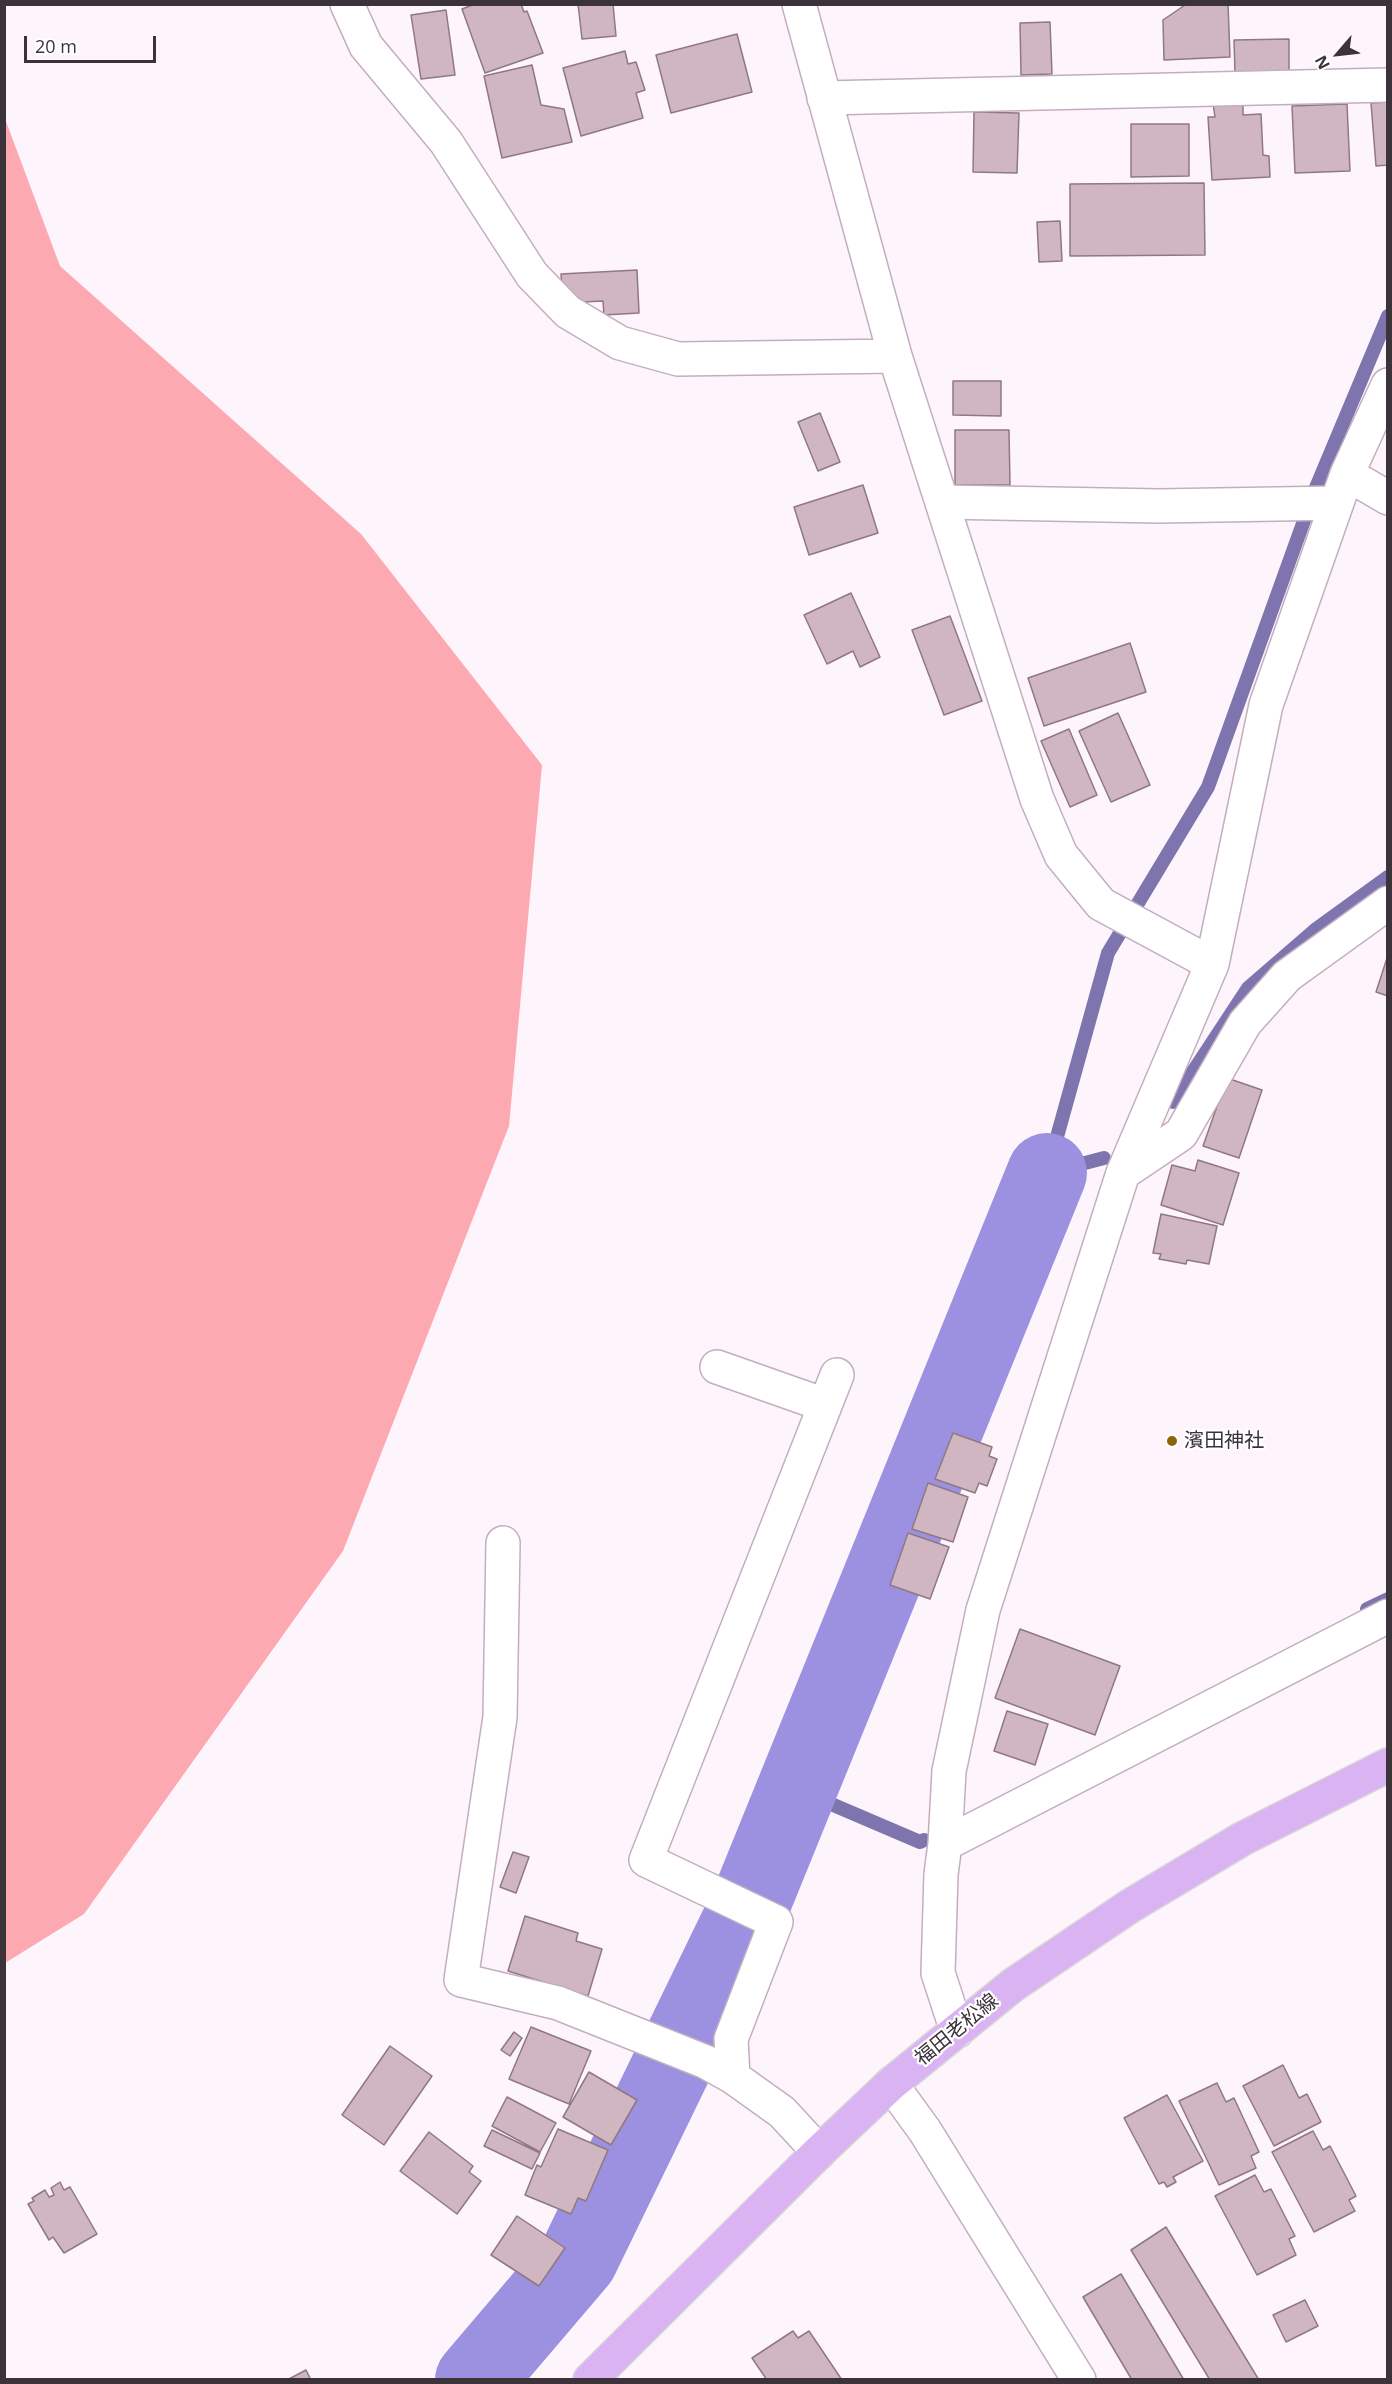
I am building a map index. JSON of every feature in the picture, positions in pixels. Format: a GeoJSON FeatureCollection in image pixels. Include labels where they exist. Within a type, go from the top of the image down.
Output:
{"type":"FeatureCollection","features":[{"type":"Feature","properties":{"kind":"main road","name":"福田老松線"},"geometry":{"type":"LineString","coordinates":[[590,2379],[819,2152],[891,2084],[1013,1985],[1130,1906],[1242,1839],[1388,1765]]}},
{"type":"Feature","properties":{"kind":"street"},"geometry":{"type":"LineString","coordinates":[[347,4],[366,46],[446,142],[532,275],[568,312],[620,343],[678,359],[895,356]]}},
{"type":"Feature","properties":{"kind":"street"},"geometry":{"type":"LineString","coordinates":[[799,4],[895,356],[1037,799],[1057,846],[1061,855],[1101,904],[1212,964]]}},
{"type":"Feature","properties":{"kind":"street"},"geometry":{"type":"LineString","coordinates":[[824,98],[1388,85]]}},
{"type":"Feature","properties":{"kind":"street"},"geometry":{"type":"LineString","coordinates":[[957,2031],[938,1973],[941,1874],[949,1771],[983,1610],[1123,1173],[1212,964],[1266,705],[1326,496],[1388,385]]}},
{"type":"Feature","properties":{"kind":"street"},"geometry":{"type":"LineString","coordinates":[[942,502],[1160,506],[1326,496],[1388,498]]}},
{"type":"Feature","properties":{"kind":"street"},"geometry":{"type":"LineString","coordinates":[[1123,1173],[1181,1134],[1245,1023],[1287,976],[1388,903]]}},
{"type":"Feature","properties":{"kind":"street"},"geometry":{"type":"LineString","coordinates":[[717,1367],[831,1390],[646,1860],[776,1922],[720,2070]]}},
{"type":"Feature","properties":{"kind":"street"},"geometry":{"type":"LineString","coordinates":[[503,1543],[500,1717],[461,1980],[558,2003],[720,2070],[782,2112],[819,2152]]}},
{"type":"Feature","properties":{"kind":"street"},"geometry":{"type":"LineString","coordinates":[[945,1844],[1388,1616]]}},
{"type":"Feature","properties":{"kind":"street"},"geometry":{"type":"LineString","coordinates":[[891,2084],[926,2131],[1079,2379]]}},
{"type":"Feature","properties":{"kind":"shaded area"},"geometry":{"type":"Polygon","coordinates":[[[4,116],[60,266],[361,534],[542,765],[509,1126],[343,1551],[84,1914],[5,1963],[4,116]]]}},
{"type":"Feature","properties":{"kind":"building"},"geometry":{"type":"Polygon","coordinates":[[[475,4],[521,4],[524,12],[527,11],[543,53],[485,73],[462,9],[475,4]]]}},
{"type":"Feature","properties":{"kind":"building"},"geometry":{"type":"Polygon","coordinates":[[[578,4],[613,4],[616,36],[582,39],[578,4]]]}},
{"type":"Feature","properties":{"kind":"building"},"geometry":{"type":"Polygon","coordinates":[[[1228,4],[1230,57],[1164,60],[1163,20],[1185,5],[1228,4]]]}},
{"type":"Feature","properties":{"kind":"building"},"geometry":{"type":"Polygon","coordinates":[[[446,10],[455,75],[421,79],[411,15],[446,10]]]}},
{"type":"Feature","properties":{"kind":"building"},"geometry":{"type":"Polygon","coordinates":[[[1050,22],[1052,74],[1021,75],[1020,23],[1050,22]]]}},
{"type":"Feature","properties":{"kind":"building"},"geometry":{"type":"Polygon","coordinates":[[[737,34],[752,92],[671,113],[656,55],[737,34]]]}},
{"type":"Feature","properties":{"kind":"building"},"geometry":{"type":"Polygon","coordinates":[[[1289,39],[1289,72],[1235,73],[1234,40],[1289,39]]]}},
{"type":"Feature","properties":{"kind":"building"},"geometry":{"type":"Polygon","coordinates":[[[625,51],[628,64],[636,62],[645,90],[636,93],[643,118],[581,136],[563,68],[625,51]]]}},
{"type":"Feature","properties":{"kind":"building"},"geometry":{"type":"Polygon","coordinates":[[[532,65],[541,105],[564,109],[572,142],[502,158],[484,76],[532,65]]]}},
{"type":"Feature","properties":{"kind":"building"},"geometry":{"type":"Polygon","coordinates":[[[1243,102],[1243,115],[1261,114],[1263,155],[1269,156],[1270,177],[1212,180],[1208,117],[1215,117],[1213,104],[1243,102]]]}},
{"type":"Feature","properties":{"kind":"building"},"geometry":{"type":"Polygon","coordinates":[[[1388,102],[1388,165],[1376,166],[1371,103],[1388,102]]]}},
{"type":"Feature","properties":{"kind":"building"},"geometry":{"type":"Polygon","coordinates":[[[1347,104],[1350,171],[1295,173],[1292,106],[1347,104]]]}},
{"type":"Feature","properties":{"kind":"building"},"geometry":{"type":"Polygon","coordinates":[[[974,112],[1019,113],[1017,173],[973,172],[974,112]]]}},
{"type":"Feature","properties":{"kind":"building"},"geometry":{"type":"Polygon","coordinates":[[[1131,124],[1189,124],[1189,176],[1131,177],[1131,124]]]}},
{"type":"Feature","properties":{"kind":"building"},"geometry":{"type":"Polygon","coordinates":[[[1204,183],[1205,255],[1070,256],[1070,184],[1204,183]]]}},
{"type":"Feature","properties":{"kind":"building"},"geometry":{"type":"Polygon","coordinates":[[[1060,221],[1062,261],[1039,262],[1037,222],[1060,221]]]}},
{"type":"Feature","properties":{"kind":"building"},"geometry":{"type":"Polygon","coordinates":[[[637,270],[639,313],[604,315],[603,301],[563,303],[561,274],[637,270]]]}},
{"type":"Feature","properties":{"kind":"building"},"geometry":{"type":"Polygon","coordinates":[[[953,381],[1001,381],[1001,416],[953,415],[953,381]]]}},
{"type":"Feature","properties":{"kind":"building"},"geometry":{"type":"Polygon","coordinates":[[[820,413],[840,462],[818,471],[798,422],[820,413]]]}},
{"type":"Feature","properties":{"kind":"building"},"geometry":{"type":"Polygon","coordinates":[[[955,430],[1009,430],[1010,485],[955,485],[955,430]]]}},
{"type":"Feature","properties":{"kind":"building"},"geometry":{"type":"Polygon","coordinates":[[[863,485],[878,533],[809,555],[794,507],[863,485]]]}},
{"type":"Feature","properties":{"kind":"building"},"geometry":{"type":"Polygon","coordinates":[[[851,593],[880,657],[860,667],[853,651],[827,664],[804,615],[851,593]]]}},
{"type":"Feature","properties":{"kind":"building"},"geometry":{"type":"Polygon","coordinates":[[[950,616],[982,701],[944,715],[912,630],[950,616]]]}},
{"type":"Feature","properties":{"kind":"building"},"geometry":{"type":"Polygon","coordinates":[[[1130,643],[1146,692],[1044,726],[1028,678],[1130,643]]]}},
{"type":"Feature","properties":{"kind":"building"},"geometry":{"type":"Polygon","coordinates":[[[1118,713],[1150,785],[1111,802],[1079,731],[1118,713]]]}},
{"type":"Feature","properties":{"kind":"building"},"geometry":{"type":"Polygon","coordinates":[[[1069,729],[1097,795],[1070,807],[1041,741],[1069,729]]]}},
{"type":"Feature","properties":{"kind":"building"},"geometry":{"type":"Polygon","coordinates":[[[1388,955],[1388,996],[1376,992],[1388,955]]]}},
{"type":"Feature","properties":{"kind":"building"},"geometry":{"type":"Polygon","coordinates":[[[1227,1078],[1262,1090],[1239,1158],[1203,1146],[1227,1078]]]}},
{"type":"Feature","properties":{"kind":"building"},"geometry":{"type":"Polygon","coordinates":[[[1198,1160],[1239,1173],[1223,1225],[1161,1205],[1172,1165],[1195,1171],[1198,1160]]]}},
{"type":"Feature","properties":{"kind":"building"},"geometry":{"type":"Polygon","coordinates":[[[1161,1214],[1217,1226],[1209,1264],[1187,1260],[1186,1264],[1159,1259],[1161,1254],[1153,1253],[1161,1214]]]}},
{"type":"Feature","properties":{"kind":"building"},"geometry":{"type":"Polygon","coordinates":[[[953,1433],[992,1447],[989,1456],[997,1459],[987,1486],[979,1483],[975,1493],[935,1479],[953,1433]]]}},
{"type":"Feature","properties":{"kind":"building"},"geometry":{"type":"Polygon","coordinates":[[[928,1483],[968,1497],[953,1542],[912,1529],[928,1483]]]}},
{"type":"Feature","properties":{"kind":"building"},"geometry":{"type":"Polygon","coordinates":[[[908,1533],[949,1547],[930,1599],[890,1585],[908,1533]]]}},
{"type":"Feature","properties":{"kind":"building"},"geometry":{"type":"Polygon","coordinates":[[[1020,1629],[1120,1666],[1095,1735],[995,1698],[1020,1629]]]}},
{"type":"Feature","properties":{"kind":"building"},"geometry":{"type":"Polygon","coordinates":[[[1007,1711],[1048,1724],[1035,1765],[994,1751],[1007,1711]]]}},
{"type":"Feature","properties":{"kind":"building"},"geometry":{"type":"Polygon","coordinates":[[[513,1852],[529,1857],[516,1893],[500,1887],[513,1852]]]}},
{"type":"Feature","properties":{"kind":"building"},"geometry":{"type":"Polygon","coordinates":[[[525,1916],[578,1933],[576,1941],[602,1949],[588,1996],[508,1971],[525,1916]]]}},
{"type":"Feature","properties":{"kind":"building"},"geometry":{"type":"Polygon","coordinates":[[[531,2027],[591,2051],[569,2104],[509,2079],[531,2027]]]}},
{"type":"Feature","properties":{"kind":"building"},"geometry":{"type":"Polygon","coordinates":[[[514,2032],[522,2038],[510,2056],[501,2050],[514,2032]]]}},
{"type":"Feature","properties":{"kind":"building"},"geometry":{"type":"Polygon","coordinates":[[[390,2046],[432,2076],[384,2145],[342,2115],[390,2046]]]}},
{"type":"Feature","properties":{"kind":"building"},"geometry":{"type":"Polygon","coordinates":[[[1283,2065],[1299,2098],[1307,2094],[1321,2122],[1274,2146],[1243,2086],[1283,2065]]]}},
{"type":"Feature","properties":{"kind":"building"},"geometry":{"type":"Polygon","coordinates":[[[589,2072],[637,2100],[611,2145],[563,2117],[589,2072]]]}},
{"type":"Feature","properties":{"kind":"building"},"geometry":{"type":"Polygon","coordinates":[[[1217,2083],[1226,2102],[1234,2098],[1259,2152],[1251,2156],[1256,2168],[1219,2185],[1179,2101],[1217,2083]]]}},
{"type":"Feature","properties":{"kind":"building"},"geometry":{"type":"Polygon","coordinates":[[[1167,2095],[1203,2161],[1173,2177],[1176,2182],[1167,2187],[1164,2182],[1159,2184],[1124,2118],[1167,2095]]]}},
{"type":"Feature","properties":{"kind":"building"},"geometry":{"type":"Polygon","coordinates":[[[507,2097],[556,2123],[540,2152],[492,2126],[507,2097]]]}},
{"type":"Feature","properties":{"kind":"building"},"geometry":{"type":"Polygon","coordinates":[[[558,2129],[608,2150],[586,2201],[578,2198],[571,2214],[525,2195],[537,2165],[541,2167],[558,2129]]]}},
{"type":"Feature","properties":{"kind":"building"},"geometry":{"type":"Polygon","coordinates":[[[492,2130],[540,2153],[532,2169],[484,2146],[492,2130]]]}},
{"type":"Feature","properties":{"kind":"building"},"geometry":{"type":"Polygon","coordinates":[[[1313,2131],[1323,2150],[1330,2146],[1356,2196],[1349,2200],[1355,2211],[1314,2232],[1272,2152],[1313,2131]]]}},
{"type":"Feature","properties":{"kind":"building"},"geometry":{"type":"Polygon","coordinates":[[[429,2132],[473,2166],[469,2172],[481,2181],[457,2214],[400,2171],[429,2132]]]}},
{"type":"Feature","properties":{"kind":"building"},"geometry":{"type":"Polygon","coordinates":[[[1255,2175],[1264,2192],[1271,2189],[1295,2236],[1289,2239],[1296,2255],[1257,2275],[1215,2196],[1255,2175]]]}},
{"type":"Feature","properties":{"kind":"building"},"geometry":{"type":"Polygon","coordinates":[[[60,2182],[64,2190],[70,2187],[97,2234],[64,2253],[53,2237],[49,2240],[28,2204],[34,2201],[32,2198],[45,2190],[49,2197],[54,2195],[51,2188],[60,2182]]]}},
{"type":"Feature","properties":{"kind":"building"},"geometry":{"type":"Polygon","coordinates":[[[517,2216],[565,2248],[539,2286],[491,2255],[517,2216]]]}},
{"type":"Feature","properties":{"kind":"building"},"geometry":{"type":"Polygon","coordinates":[[[1166,2227],[1259,2380],[1210,2380],[1131,2250],[1166,2227]]]}},
{"type":"Feature","properties":{"kind":"building"},"geometry":{"type":"Polygon","coordinates":[[[1121,2274],[1184,2380],[1132,2380],[1083,2297],[1121,2274]]]}},
{"type":"Feature","properties":{"kind":"building"},"geometry":{"type":"Polygon","coordinates":[[[1305,2300],[1318,2326],[1286,2342],[1273,2315],[1305,2300]]]}},
{"type":"Feature","properties":{"kind":"building"},"geometry":{"type":"Polygon","coordinates":[[[793,2331],[798,2338],[809,2331],[842,2380],[767,2380],[752,2358],[793,2331]]]}},
{"type":"Feature","properties":{"kind":"building"},"geometry":{"type":"Polygon","coordinates":[[[306,2370],[311,2380],[287,2380],[306,2370]]]}},
{"type":"Feature","properties":{"kind":"waterway"},"geometry":{"type":"LineString","coordinates":[[1047,1173],[1108,953],[1208,787],[1315,490],[1388,316]]}},
{"type":"Feature","properties":{"kind":"waterway"},"geometry":{"type":"LineString","coordinates":[[1173,1102],[1248,988],[1315,930],[1388,877]]}},
{"type":"Feature","properties":{"kind":"waterway"},"geometry":{"type":"LineString","coordinates":[[1047,1173],[1104,1158]]}},
{"type":"Feature","properties":{"kind":"waterway"},"geometry":{"type":"LineString","coordinates":[[475,2380],[578,2259],[749,1907],[1047,1173]]}},
{"type":"Feature","properties":{"kind":"waterway"},"geometry":{"type":"LineString","coordinates":[[1367,1609],[1388,1599]]}},
{"type":"Feature","properties":{"kind":"waterway"},"geometry":{"type":"LineString","coordinates":[[796,1789],[920,1842],[924,1840]]}},
{"type":"Feature","properties":{"kind":"place","name":"濱田神社"},"geometry":{"type":"Point","coordinates":[1172,1441]}}]}
